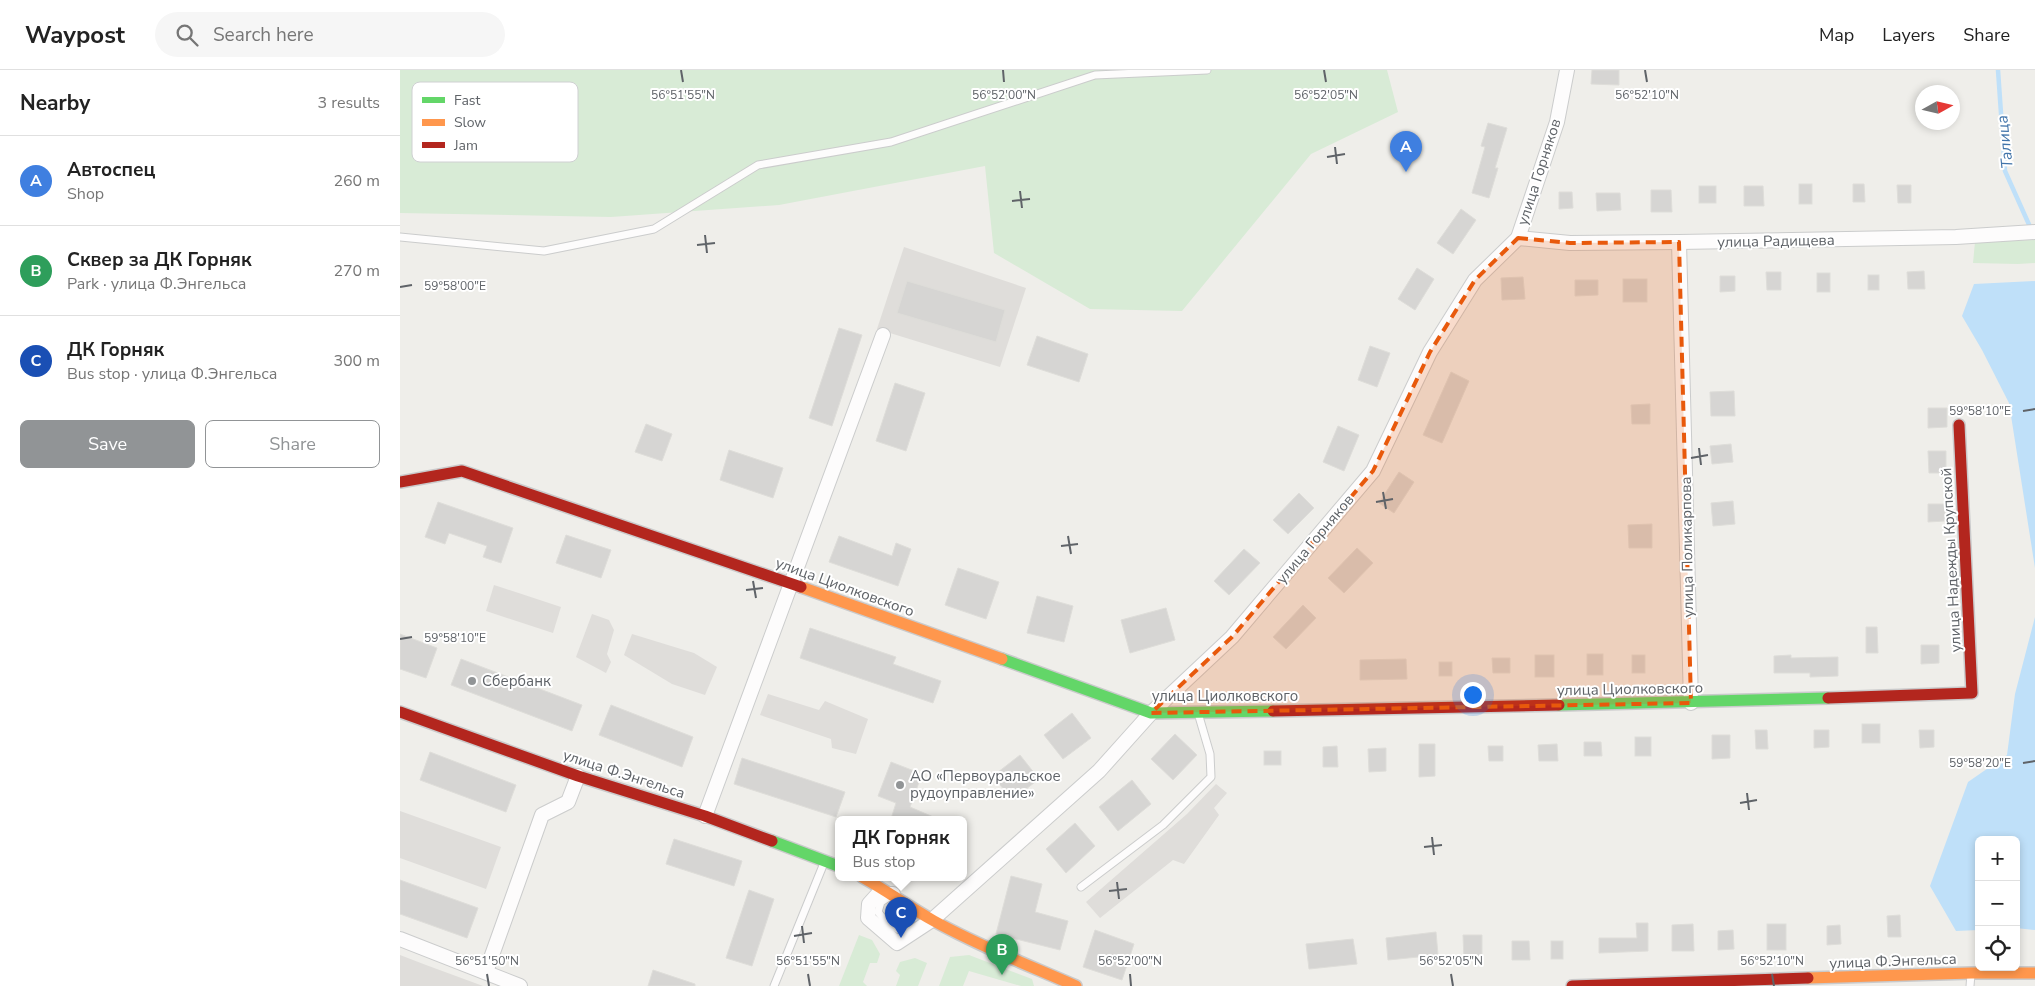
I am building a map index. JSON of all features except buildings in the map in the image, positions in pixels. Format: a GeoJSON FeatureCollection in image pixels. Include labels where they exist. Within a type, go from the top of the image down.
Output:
{"type":"FeatureCollection","features":[{"type":"Feature","properties":{"kind":"street","name":"улица Горняков"},"geometry":{"type":"LineString","coordinates":[[893,894],[878,894],[868,904],[868,918],[897,943],[932,920],[1099,771],[1151,713],[1232,637],[1373,471],[1430,352],[1475,280],[1518,238],[1557,122],[1567,70]]}},
{"type":"Feature","properties":{"kind":"street","name":"улица Радищева"},"geometry":{"type":"LineString","coordinates":[[1518,238],[1570,243],[1680,242],[1956,238],[2035,232]]}},
{"type":"Feature","properties":{"kind":"street","name":"улица Поликарпова"},"geometry":{"type":"LineString","coordinates":[[1680,242],[1691,702]]}},
{"type":"Feature","properties":{"kind":"street"},"geometry":{"type":"LineString","coordinates":[[705,816],[883,334]]}},
{"type":"Feature","properties":{"kind":"street","name":"улица Надежды Крупской"},"geometry":{"type":"LineString","coordinates":[[1959,425],[1972,693]]}},
{"type":"Feature","properties":{"kind":"street","name":"улица Циолковского"},"geometry":{"type":"LineString","coordinates":[[400,482],[462,472],[792,584],[1151,713],[1691,702],[1972,693]]}},
{"type":"Feature","properties":{"kind":"street","name":"улица Ф.Энгельса"},"geometry":{"type":"LineString","coordinates":[[400,712],[578,776],[705,816],[835,865]]}},
{"type":"Feature","properties":{"kind":"street"},"geometry":{"type":"LineString","coordinates":[[486,972],[542,815],[568,802],[578,776]]}},
{"type":"Feature","properties":{"kind":"street"},"geometry":{"type":"LineString","coordinates":[[869,881],[932,920],[980,945],[1055,982],[1076,986]]}},
{"type":"Feature","properties":{"kind":"street"},"geometry":{"type":"LineString","coordinates":[[400,939],[520,986]]}},
{"type":"Feature","properties":{"kind":"street","name":"улица Ф.Энгельса"},"geometry":{"type":"LineString","coordinates":[[1572,986],[1971,973],[2035,973]]}},
{"type":"Feature","properties":{"kind":"lane"},"geometry":{"type":"LineString","coordinates":[[400,237],[544,251],[654,229],[758,165],[892,142],[1095,75],[1207,70]]}},
{"type":"Feature","properties":{"kind":"lane"},"geometry":{"type":"LineString","coordinates":[[1081,887],[1163,825],[1211,777],[1210,754],[1198,713]]}},
{"type":"Feature","properties":{"kind":"lane"},"geometry":{"type":"LineString","coordinates":[[774,986],[825,861]]}},
{"type":"Feature","properties":{"kind":"lane"},"geometry":{"type":"LineString","coordinates":[[1970,986],[1971,973]]}},
{"type":"Feature","properties":{"kind":"highlighted area"},"geometry":{"type":"Polygon","coordinates":[[[1518,238],[1570,243],[1679,242],[1691,703],[1151,713],[1232,637],[1373,471],[1430,352],[1475,280],[1518,238]]]}},
{"type":"Feature","properties":{"kind":"shaded area"},"geometry":{"type":"Polygon","coordinates":[[[904,247],[1026,288],[1000,367],[877,329],[904,247]]]}},
{"type":"Feature","properties":{"kind":"shaded area"},"geometry":{"type":"Polygon","coordinates":[[[494,585],[561,607],[553,633],[486,611],[494,585]]]}},
{"type":"Feature","properties":{"kind":"shaded area"},"geometry":{"type":"Polygon","coordinates":[[[592,614],[609,620],[614,630],[607,654],[611,662],[606,673],[576,657],[592,614]]]}},
{"type":"Feature","properties":{"kind":"shaded area"},"geometry":{"type":"Polygon","coordinates":[[[632,634],[694,653],[717,667],[705,695],[672,684],[624,655],[632,634]]]}},
{"type":"Feature","properties":{"kind":"shaded area"},"geometry":{"type":"Polygon","coordinates":[[[768,694],[819,710],[825,701],[868,719],[856,754],[832,748],[831,739],[760,715],[768,694]]]}},
{"type":"Feature","properties":{"kind":"shaded area"},"geometry":{"type":"Polygon","coordinates":[[[1216,784],[1227,793],[1214,808],[1219,815],[1184,864],[1173,860],[1100,918],[1086,902],[1187,814],[1216,784]]]}},
{"type":"Feature","properties":{"kind":"shaded area"},"geometry":{"type":"Polygon","coordinates":[[[400,811],[501,847],[486,889],[400,858],[400,811]]]}},
{"type":"Feature","properties":{"kind":"shaded area"},"geometry":{"type":"Polygon","coordinates":[[[400,955],[426,965],[483,986],[400,986],[400,955]]]}},
{"type":"Feature","properties":{"kind":"green space"},"geometry":{"type":"Polygon","coordinates":[[[400,70],[1387,70],[1398,112],[1311,154],[1182,311],[1090,309],[994,253],[985,166],[779,205],[611,217],[400,213],[400,70]]]}},
{"type":"Feature","properties":{"kind":"green space"},"geometry":{"type":"Polygon","coordinates":[[[2035,240],[2035,263],[1973,263],[1975,242],[2035,240]]]}},
{"type":"Feature","properties":{"kind":"green space"},"geometry":{"type":"Polygon","coordinates":[[[859,935],[872,940],[880,954],[877,963],[870,963],[863,982],[867,986],[839,986],[859,935]]]}},
{"type":"Feature","properties":{"kind":"green space"},"geometry":{"type":"Polygon","coordinates":[[[969,955],[1032,979],[1034,986],[1021,986],[969,971],[963,986],[939,986],[950,957],[969,955]]]}},
{"type":"Feature","properties":{"kind":"green space"},"geometry":{"type":"Polygon","coordinates":[[[915,958],[927,963],[918,986],[896,986],[900,975],[896,971],[900,962],[915,958]]]}},
{"type":"Feature","properties":{"kind":"water"},"geometry":{"type":"Polygon","coordinates":[[[2035,281],[2035,568],[2009,403],[1962,316],[1974,284],[2035,281]]]}},
{"type":"Feature","properties":{"kind":"water"},"geometry":{"type":"Polygon","coordinates":[[[2035,617],[2035,930],[2020,928],[2020,836],[1975,836],[1975,930],[1956,931],[1930,886],[1968,782],[2007,755],[2015,694],[2035,617]]]}},
{"type":"Feature","properties":{"kind":"waterway","name":"Талица"},"geometry":{"type":"LineString","coordinates":[[1998,70],[2005,171],[2031,229]]}},
{"type":"Feature","properties":{"kind":"traffic: fast"},"geometry":{"type":"LineString","coordinates":[[1002,659],[1151,713],[1273,711]]}},
{"type":"Feature","properties":{"kind":"traffic: fast"},"geometry":{"type":"LineString","coordinates":[[1559,705],[1828,698]]}},
{"type":"Feature","properties":{"kind":"traffic: fast"},"geometry":{"type":"LineString","coordinates":[[772,841],[835,865]]}},
{"type":"Feature","properties":{"kind":"traffic: slow"},"geometry":{"type":"LineString","coordinates":[[801,587],[1002,659]]}},
{"type":"Feature","properties":{"kind":"traffic: slow"},"geometry":{"type":"LineString","coordinates":[[869,881],[925,916],[968,939],[1076,986]]}},
{"type":"Feature","properties":{"kind":"traffic: slow"},"geometry":{"type":"LineString","coordinates":[[1808,978],[2035,973]]}},
{"type":"Feature","properties":{"kind":"traffic: jam"},"geometry":{"type":"LineString","coordinates":[[1828,698],[1972,693],[1959,425]]}},
{"type":"Feature","properties":{"kind":"traffic: jam"},"geometry":{"type":"LineString","coordinates":[[400,482],[462,471],[801,587]]}},
{"type":"Feature","properties":{"kind":"traffic: jam"},"geometry":{"type":"LineString","coordinates":[[1273,711],[1559,705]]}},
{"type":"Feature","properties":{"kind":"traffic: jam"},"geometry":{"type":"LineString","coordinates":[[400,712],[578,776],[705,816],[772,841]]}},
{"type":"Feature","properties":{"kind":"traffic: jam"},"geometry":{"type":"LineString","coordinates":[[1572,986],[1808,978]]}},
{"type":"Feature","properties":{"kind":"place","name":"Автоспец"},"geometry":{"type":"Point","coordinates":[1406,172]}},
{"type":"Feature","properties":{"kind":"place","name":"Сбербанк"},"geometry":{"type":"Point","coordinates":[472,681]}},
{"type":"Feature","properties":{"kind":"place","name":"АО «Первоуральское рудоуправление»"},"geometry":{"type":"Point","coordinates":[900,785]}},
{"type":"Feature","properties":{"kind":"place","name":"ДК Горняк"},"geometry":{"type":"Point","coordinates":[901,938]}},
{"type":"Feature","properties":{"kind":"place","name":"Сквер за ДК Горняк"},"geometry":{"type":"Point","coordinates":[1002,975]}}]}
